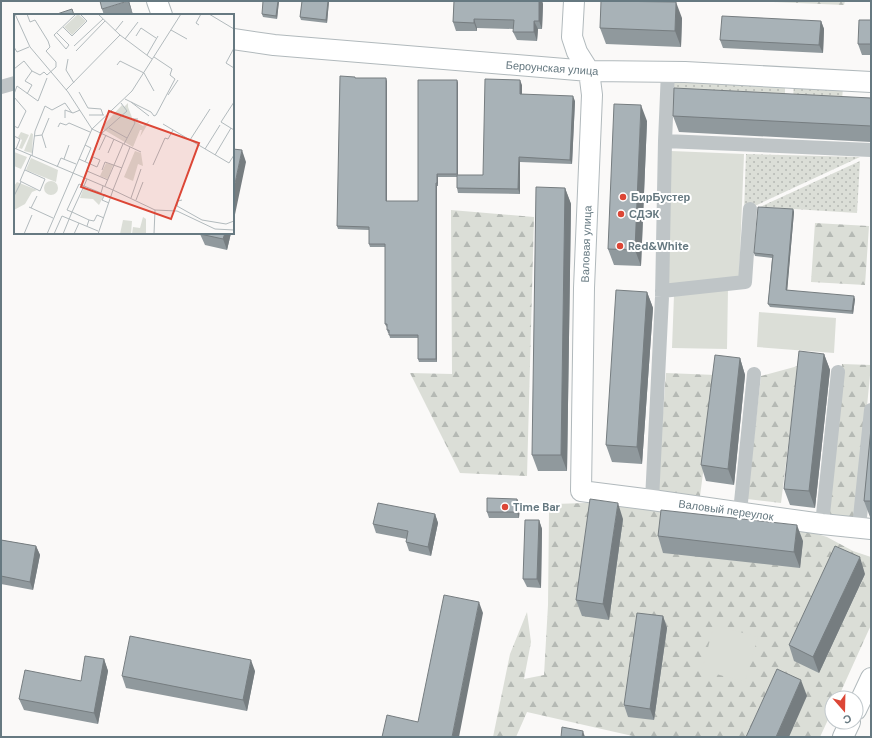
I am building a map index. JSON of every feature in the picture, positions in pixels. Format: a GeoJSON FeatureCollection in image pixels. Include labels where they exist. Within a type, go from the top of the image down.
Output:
{"type":"FeatureCollection","features":[{"type":"Feature","properties":{"kind":"street"},"geometry":{"type":"LineString","coordinates":[[157,1],[162,14]]}},
{"type":"Feature","properties":{"kind":"street","name":"Валовая улица"},"geometry":{"type":"LineString","coordinates":[[574,1],[572,37],[577,52],[589,71],[592,94],[584,288],[581,492]]}},
{"type":"Feature","properties":{"kind":"street","name":"Бероунская улица"},"geometry":{"type":"LineString","coordinates":[[234,40],[274,46],[589,71],[668,71],[871,82]]}},
{"type":"Feature","properties":{"kind":"street"},"geometry":{"type":"LineString","coordinates":[[652,500],[662,291],[668,71]]}},
{"type":"Feature","properties":{"kind":"street"},"geometry":{"type":"LineString","coordinates":[[1,87],[14,83]]}},
{"type":"Feature","properties":{"kind":"street"},"geometry":{"type":"LineString","coordinates":[[665,141],[871,150]]}},
{"type":"Feature","properties":{"kind":"street"},"geometry":{"type":"LineString","coordinates":[[662,291],[745,282],[750,210]]}},
{"type":"Feature","properties":{"kind":"street"},"geometry":{"type":"LineString","coordinates":[[822,524],[838,372]]}},
{"type":"Feature","properties":{"kind":"street"},"geometry":{"type":"LineString","coordinates":[[740,512],[754,374]]}},
{"type":"Feature","properties":{"kind":"street"},"geometry":{"type":"LineString","coordinates":[[865,528],[871,410]]}},
{"type":"Feature","properties":{"kind":"street","name":"Валовый переулок"},"geometry":{"type":"LineString","coordinates":[[581,492],[652,500],[822,524],[865,528]]}},
{"type":"Feature","properties":{"kind":"street"},"geometry":{"type":"LineString","coordinates":[[864,693],[871,678]]}},
{"type":"Feature","properties":{"kind":"green space"},"geometry":{"type":"Polygon","coordinates":[[[751,1],[845,1],[844,5],[751,1]]]}},
{"type":"Feature","properties":{"kind":"green space"},"geometry":{"type":"Polygon","coordinates":[[[674,78],[785,83],[785,98],[673,93],[674,78]]]}},
{"type":"Feature","properties":{"kind":"green space"},"geometry":{"type":"Polygon","coordinates":[[[794,83],[843,86],[842,101],[793,99],[794,83]]]}},
{"type":"Feature","properties":{"kind":"green space"},"geometry":{"type":"Polygon","coordinates":[[[671,151],[744,154],[739,280],[666,287],[671,151]]]}},
{"type":"Feature","properties":{"kind":"green space"},"geometry":{"type":"Polygon","coordinates":[[[746,154],[860,157],[744,211],[746,154]]]}},
{"type":"Feature","properties":{"kind":"green space"},"geometry":{"type":"Polygon","coordinates":[[[860,161],[857,213],[760,207],[860,161]]]}},
{"type":"Feature","properties":{"kind":"green space"},"geometry":{"type":"Polygon","coordinates":[[[451,210],[534,217],[527,476],[460,473],[410,373],[452,374],[451,210]]]}},
{"type":"Feature","properties":{"kind":"green space"},"geometry":{"type":"Polygon","coordinates":[[[815,223],[869,226],[865,285],[811,282],[815,223]]]}},
{"type":"Feature","properties":{"kind":"green space"},"geometry":{"type":"Polygon","coordinates":[[[728,289],[727,349],[672,348],[674,295],[728,289]]]}},
{"type":"Feature","properties":{"kind":"green space"},"geometry":{"type":"Polygon","coordinates":[[[759,312],[836,318],[834,353],[757,347],[759,312]]]}},
{"type":"Feature","properties":{"kind":"green space"},"geometry":{"type":"Polygon","coordinates":[[[842,364],[871,365],[856,520],[829,518],[842,364]]]}},
{"type":"Feature","properties":{"kind":"green space"},"geometry":{"type":"Polygon","coordinates":[[[798,366],[781,503],[747,499],[761,376],[798,366]]]}},
{"type":"Feature","properties":{"kind":"green space"},"geometry":{"type":"Polygon","coordinates":[[[666,373],[716,375],[700,496],[657,491],[666,373]]]}},
{"type":"Feature","properties":{"kind":"green space"},"geometry":{"type":"Polygon","coordinates":[[[613,502],[667,513],[788,525],[827,537],[853,551],[871,557],[871,625],[842,690],[824,690],[824,728],[820,737],[637,737],[527,712],[516,737],[493,737],[510,654],[527,612],[531,642],[524,679],[544,675],[548,605],[549,513],[555,504],[613,502]]]}},
{"type":"Feature","properties":{"kind":"green space"},"geometry":{"type":"Polygon","coordinates":[[[714,625],[758,637],[745,682],[702,670],[714,625]]]}},
{"type":"Feature","properties":{"kind":"building"},"geometry":{"type":"Polygon","coordinates":[[[100,1],[128,1],[102,9],[100,1]]]}},
{"type":"Feature","properties":{"kind":"building"},"geometry":{"type":"Polygon","coordinates":[[[263,1],[278,1],[276,16],[262,14],[263,1]]]}},
{"type":"Feature","properties":{"kind":"building"},"geometry":{"type":"Polygon","coordinates":[[[302,1],[328,1],[326,20],[300,17],[302,1]]]}},
{"type":"Feature","properties":{"kind":"building"},"geometry":{"type":"Polygon","coordinates":[[[454,1],[539,1],[539,21],[534,21],[534,32],[513,32],[514,20],[474,19],[474,23],[453,22],[454,1]]]}},
{"type":"Feature","properties":{"kind":"building"},"geometry":{"type":"Polygon","coordinates":[[[601,1],[676,2],[675,31],[600,28],[601,1]]]}},
{"type":"Feature","properties":{"kind":"building"},"geometry":{"type":"Polygon","coordinates":[[[72,9],[74,14],[57,14],[72,9]]]}},
{"type":"Feature","properties":{"kind":"building"},"geometry":{"type":"Polygon","coordinates":[[[722,16],[821,21],[819,45],[720,40],[722,16]]]}},
{"type":"Feature","properties":{"kind":"building"},"geometry":{"type":"Polygon","coordinates":[[[859,20],[871,20],[871,44],[858,44],[859,20]]]}},
{"type":"Feature","properties":{"kind":"building"},"geometry":{"type":"Polygon","coordinates":[[[340,76],[355,78],[386,78],[386,201],[418,201],[418,80],[457,80],[457,174],[437,174],[436,183],[436,359],[418,359],[418,335],[389,335],[387,324],[385,324],[385,244],[369,244],[369,227],[337,226],[340,76]]]}},
{"type":"Feature","properties":{"kind":"building"},"geometry":{"type":"Polygon","coordinates":[[[485,79],[520,80],[520,94],[573,96],[570,160],[519,157],[518,189],[457,188],[457,175],[483,175],[485,79]]]}},
{"type":"Feature","properties":{"kind":"building"},"geometry":{"type":"Polygon","coordinates":[[[674,88],[871,98],[871,126],[673,116],[674,88]]]}},
{"type":"Feature","properties":{"kind":"building"},"geometry":{"type":"Polygon","coordinates":[[[614,104],[641,105],[635,250],[608,249],[614,104]]]}},
{"type":"Feature","properties":{"kind":"building"},"geometry":{"type":"Polygon","coordinates":[[[234,149],[242,150],[234,188],[234,149]]]}},
{"type":"Feature","properties":{"kind":"building"},"geometry":{"type":"Polygon","coordinates":[[[536,187],[565,188],[561,455],[532,455],[536,187]]]}},
{"type":"Feature","properties":{"kind":"building"},"geometry":{"type":"Polygon","coordinates":[[[758,207],[793,209],[786,290],[854,296],[852,311],[768,304],[773,255],[754,253],[758,207]]]}},
{"type":"Feature","properties":{"kind":"building"},"geometry":{"type":"Polygon","coordinates":[[[200,234],[225,234],[223,239],[200,234]]]}},
{"type":"Feature","properties":{"kind":"building"},"geometry":{"type":"Polygon","coordinates":[[[616,290],[647,292],[637,447],[606,445],[616,290]]]}},
{"type":"Feature","properties":{"kind":"building"},"geometry":{"type":"Polygon","coordinates":[[[799,351],[824,354],[809,491],[784,489],[799,351]]]}},
{"type":"Feature","properties":{"kind":"building"},"geometry":{"type":"Polygon","coordinates":[[[715,355],[740,358],[728,469],[701,465],[715,355]]]}},
{"type":"Feature","properties":{"kind":"building"},"geometry":{"type":"Polygon","coordinates":[[[871,428],[871,501],[864,501],[871,428]]]}},
{"type":"Feature","properties":{"kind":"building"},"geometry":{"type":"Polygon","coordinates":[[[487,498],[517,499],[517,512],[487,512],[487,498]]]}},
{"type":"Feature","properties":{"kind":"building"},"geometry":{"type":"Polygon","coordinates":[[[590,499],[618,503],[603,604],[576,600],[590,499]]]}},
{"type":"Feature","properties":{"kind":"building"},"geometry":{"type":"Polygon","coordinates":[[[378,503],[435,514],[428,547],[406,542],[408,531],[373,524],[378,503]]]}},
{"type":"Feature","properties":{"kind":"building"},"geometry":{"type":"Polygon","coordinates":[[[661,510],[797,525],[794,552],[658,536],[661,510]]]}},
{"type":"Feature","properties":{"kind":"building"},"geometry":{"type":"Polygon","coordinates":[[[525,520],[539,520],[537,579],[523,579],[525,520]]]}},
{"type":"Feature","properties":{"kind":"building"},"geometry":{"type":"Polygon","coordinates":[[[1,540],[36,546],[30,582],[1,576],[1,540]]]}},
{"type":"Feature","properties":{"kind":"building"},"geometry":{"type":"Polygon","coordinates":[[[835,546],[860,557],[813,657],[789,645],[835,546]]]}},
{"type":"Feature","properties":{"kind":"building"},"geometry":{"type":"Polygon","coordinates":[[[444,595],[479,602],[452,737],[382,737],[387,715],[418,722],[444,595]]]}},
{"type":"Feature","properties":{"kind":"building"},"geometry":{"type":"Polygon","coordinates":[[[637,613],[663,616],[650,709],[624,705],[637,613]]]}},
{"type":"Feature","properties":{"kind":"building"},"geometry":{"type":"Polygon","coordinates":[[[130,636],[251,660],[243,700],[122,676],[130,636]]]}},
{"type":"Feature","properties":{"kind":"building"},"geometry":{"type":"Polygon","coordinates":[[[85,656],[104,659],[94,713],[19,699],[25,670],[81,681],[85,656]]]}},
{"type":"Feature","properties":{"kind":"building"},"geometry":{"type":"Polygon","coordinates":[[[777,669],[801,680],[776,737],[746,737],[777,669]]]}},
{"type":"Feature","properties":{"kind":"building"},"geometry":{"type":"Polygon","coordinates":[[[562,727],[583,731],[582,737],[561,737],[562,727]]]}},
{"type":"Feature","properties":{"kind":"place","name":"БирБустер"},"geometry":{"type":"Point","coordinates":[623,197]}},
{"type":"Feature","properties":{"kind":"place","name":"СДЭК"},"geometry":{"type":"Point","coordinates":[621,214]}},
{"type":"Feature","properties":{"kind":"place","name":"Red&White"},"geometry":{"type":"Point","coordinates":[620,246]}},
{"type":"Feature","properties":{"kind":"place","name":"Time Bar"},"geometry":{"type":"Point","coordinates":[505,507]}}]}
